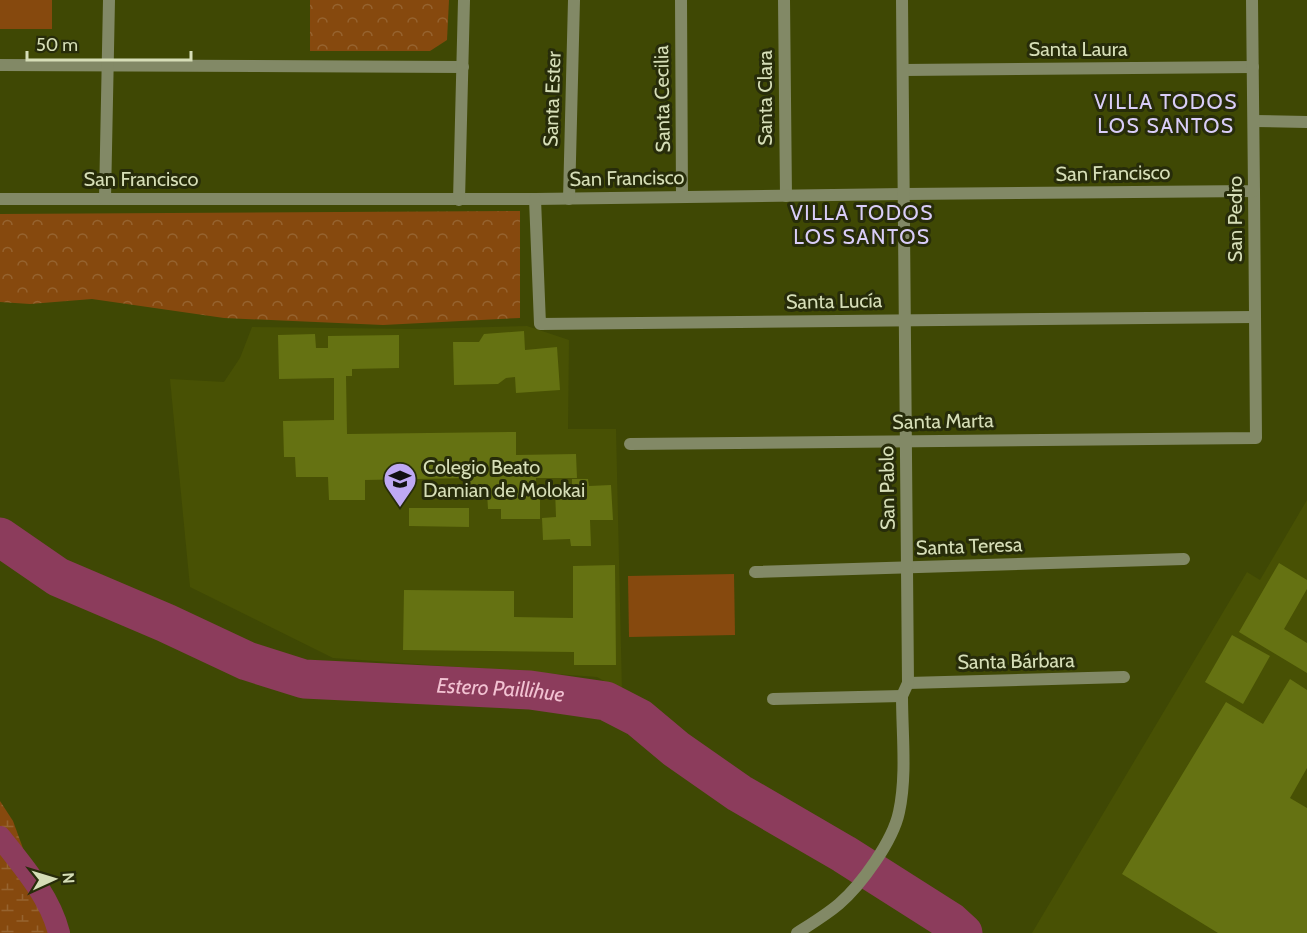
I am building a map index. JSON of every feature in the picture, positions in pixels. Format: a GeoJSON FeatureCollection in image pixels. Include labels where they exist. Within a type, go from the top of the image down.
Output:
{"type":"FeatureCollection","features":[{"type":"Feature","properties":{"kind":"street"},"geometry":{"type":"LineString","coordinates":[[105,199],[109,0]]}},
{"type":"Feature","properties":{"kind":"street"},"geometry":{"type":"LineString","coordinates":[[459,200],[464,0]]}},
{"type":"Feature","properties":{"kind":"street","name":"Santa Ester"},"geometry":{"type":"LineString","coordinates":[[569,199],[574,0]]}},
{"type":"Feature","properties":{"kind":"street","name":"Santa Cecilia"},"geometry":{"type":"LineString","coordinates":[[681,0],[682,197]]}},
{"type":"Feature","properties":{"kind":"street","name":"Santa Clara"},"geometry":{"type":"LineString","coordinates":[[784,0],[786,196]]}},
{"type":"Feature","properties":{"kind":"street","name":"San Pablo"},"geometry":{"type":"LineString","coordinates":[[797,933],[827,914],[855,888],[892,832],[899,814],[903,786],[902,696],[908,683],[902,0]]}},
{"type":"Feature","properties":{"kind":"street","name":"San Pedro"},"geometry":{"type":"LineString","coordinates":[[1252,0],[1256,438]]}},
{"type":"Feature","properties":{"kind":"street"},"geometry":{"type":"LineString","coordinates":[[0,65],[463,67]]}},
{"type":"Feature","properties":{"kind":"street","name":"Santa Laura"},"geometry":{"type":"LineString","coordinates":[[903,70],[1253,67]]}},
{"type":"Feature","properties":{"kind":"street"},"geometry":{"type":"LineString","coordinates":[[1254,121],[1307,122]]}},
{"type":"Feature","properties":{"kind":"street","name":"San Francisco"},"geometry":{"type":"LineString","coordinates":[[0,199],[459,200],[1254,191]]}},
{"type":"Feature","properties":{"kind":"street","name":"Santa Lucía"},"geometry":{"type":"LineString","coordinates":[[535,199],[540,324],[1254,317]]}},
{"type":"Feature","properties":{"kind":"street","name":"Santa Marta"},"geometry":{"type":"LineString","coordinates":[[630,444],[1256,438]]}},
{"type":"Feature","properties":{"kind":"street","name":"Santa Teresa"},"geometry":{"type":"LineString","coordinates":[[755,572],[1184,559]]}},
{"type":"Feature","properties":{"kind":"street","name":"Santa Bárbara"},"geometry":{"type":"LineString","coordinates":[[908,683],[1124,677]]}},
{"type":"Feature","properties":{"kind":"street"},"geometry":{"type":"LineString","coordinates":[[773,699],[902,696]]}},
{"type":"Feature","properties":{"kind":"shaded area","name":"Colegio Beato Damian de Molokai"},"geometry":{"type":"Polygon","coordinates":[[[527,326],[569,340],[568,429],[616,429],[622,691],[597,677],[333,658],[190,587],[170,379],[224,382],[240,358],[252,327],[415,329],[527,326]]]}},
{"type":"Feature","properties":{"kind":"shaded area"},"geometry":{"type":"Polygon","coordinates":[[[1307,500],[1307,933],[1032,933],[1247,572],[1260,580],[1307,500]]]}},
{"type":"Feature","properties":{"kind":"green space"},"geometry":{"type":"Polygon","coordinates":[[[0,0],[52,0],[52,29],[0,29],[0,0]]]}},
{"type":"Feature","properties":{"kind":"green space"},"geometry":{"type":"Polygon","coordinates":[[[310,0],[449,0],[447,40],[430,51],[310,51],[310,0]]]}},
{"type":"Feature","properties":{"kind":"green space"},"geometry":{"type":"Polygon","coordinates":[[[520,211],[520,318],[383,325],[224,318],[92,299],[30,304],[0,302],[0,214],[520,211]]]}},
{"type":"Feature","properties":{"kind":"green space"},"geometry":{"type":"Polygon","coordinates":[[[734,574],[735,635],[629,637],[628,576],[734,574]]]}},
{"type":"Feature","properties":{"kind":"green space"},"geometry":{"type":"Polygon","coordinates":[[[0,801],[13,821],[54,933],[0,933],[0,801]]]}},
{"type":"Feature","properties":{"kind":"building"},"geometry":{"type":"Polygon","coordinates":[[[524,331],[525,350],[557,347],[560,390],[516,393],[515,377],[506,378],[498,384],[454,385],[453,342],[479,342],[484,334],[524,331]]]}},
{"type":"Feature","properties":{"kind":"building"},"geometry":{"type":"Polygon","coordinates":[[[315,334],[316,348],[328,348],[328,336],[399,335],[399,368],[352,369],[352,376],[346,376],[347,434],[516,432],[516,455],[576,454],[577,478],[536,478],[536,498],[540,497],[540,519],[501,519],[501,509],[488,509],[487,493],[470,493],[469,478],[365,480],[365,500],[329,500],[328,477],[296,477],[295,457],[284,457],[283,421],[334,420],[334,378],[279,379],[278,335],[315,334]]]}},
{"type":"Feature","properties":{"kind":"building"},"geometry":{"type":"Polygon","coordinates":[[[572,479],[588,479],[589,486],[611,485],[613,520],[590,520],[591,546],[571,546],[570,539],[543,540],[542,518],[556,517],[555,489],[572,488],[572,479]]]}},
{"type":"Feature","properties":{"kind":"building"},"geometry":{"type":"Polygon","coordinates":[[[409,508],[469,508],[469,527],[409,526],[409,508]]]}},
{"type":"Feature","properties":{"kind":"building"},"geometry":{"type":"Polygon","coordinates":[[[1279,563],[1307,580],[1307,589],[1284,629],[1307,643],[1307,673],[1239,632],[1279,563]]]}},
{"type":"Feature","properties":{"kind":"building"},"geometry":{"type":"Polygon","coordinates":[[[615,565],[616,665],[574,665],[574,652],[403,650],[404,590],[514,591],[514,617],[573,618],[573,566],[615,565]]]}},
{"type":"Feature","properties":{"kind":"building"},"geometry":{"type":"Polygon","coordinates":[[[1232,635],[1270,656],[1243,704],[1205,682],[1232,635]]]}},
{"type":"Feature","properties":{"kind":"building"},"geometry":{"type":"Polygon","coordinates":[[[1290,679],[1307,690],[1307,768],[1290,798],[1307,808],[1307,933],[1218,933],[1122,874],[1226,702],[1263,724],[1290,679]]]}},
{"type":"Feature","properties":{"kind":"waterway","name":"Estero Paillihue"},"geometry":{"type":"LineString","coordinates":[[0,537],[58,577],[166,623],[247,661],[304,679],[530,690],[606,701],[639,718],[676,749],[739,793],[844,854],[951,922],[963,933]]}},
{"type":"Feature","properties":{"kind":"waterway"},"geometry":{"type":"LineString","coordinates":[[0,837],[42,894],[59,933]]}},
{"type":"Feature","properties":{"kind":"place","name":"Colegio Beato Damian de Molokai"},"geometry":{"type":"Point","coordinates":[400,508]}},
{"type":"Feature","properties":{"kind":"district","name":"VILLA TODOS LOS SANTOS"},"geometry":{"type":"Point","coordinates":[1166,114]}},
{"type":"Feature","properties":{"kind":"district","name":"VILLA TODOS LOS SANTOS"},"geometry":{"type":"Point","coordinates":[862,225]}}]}
